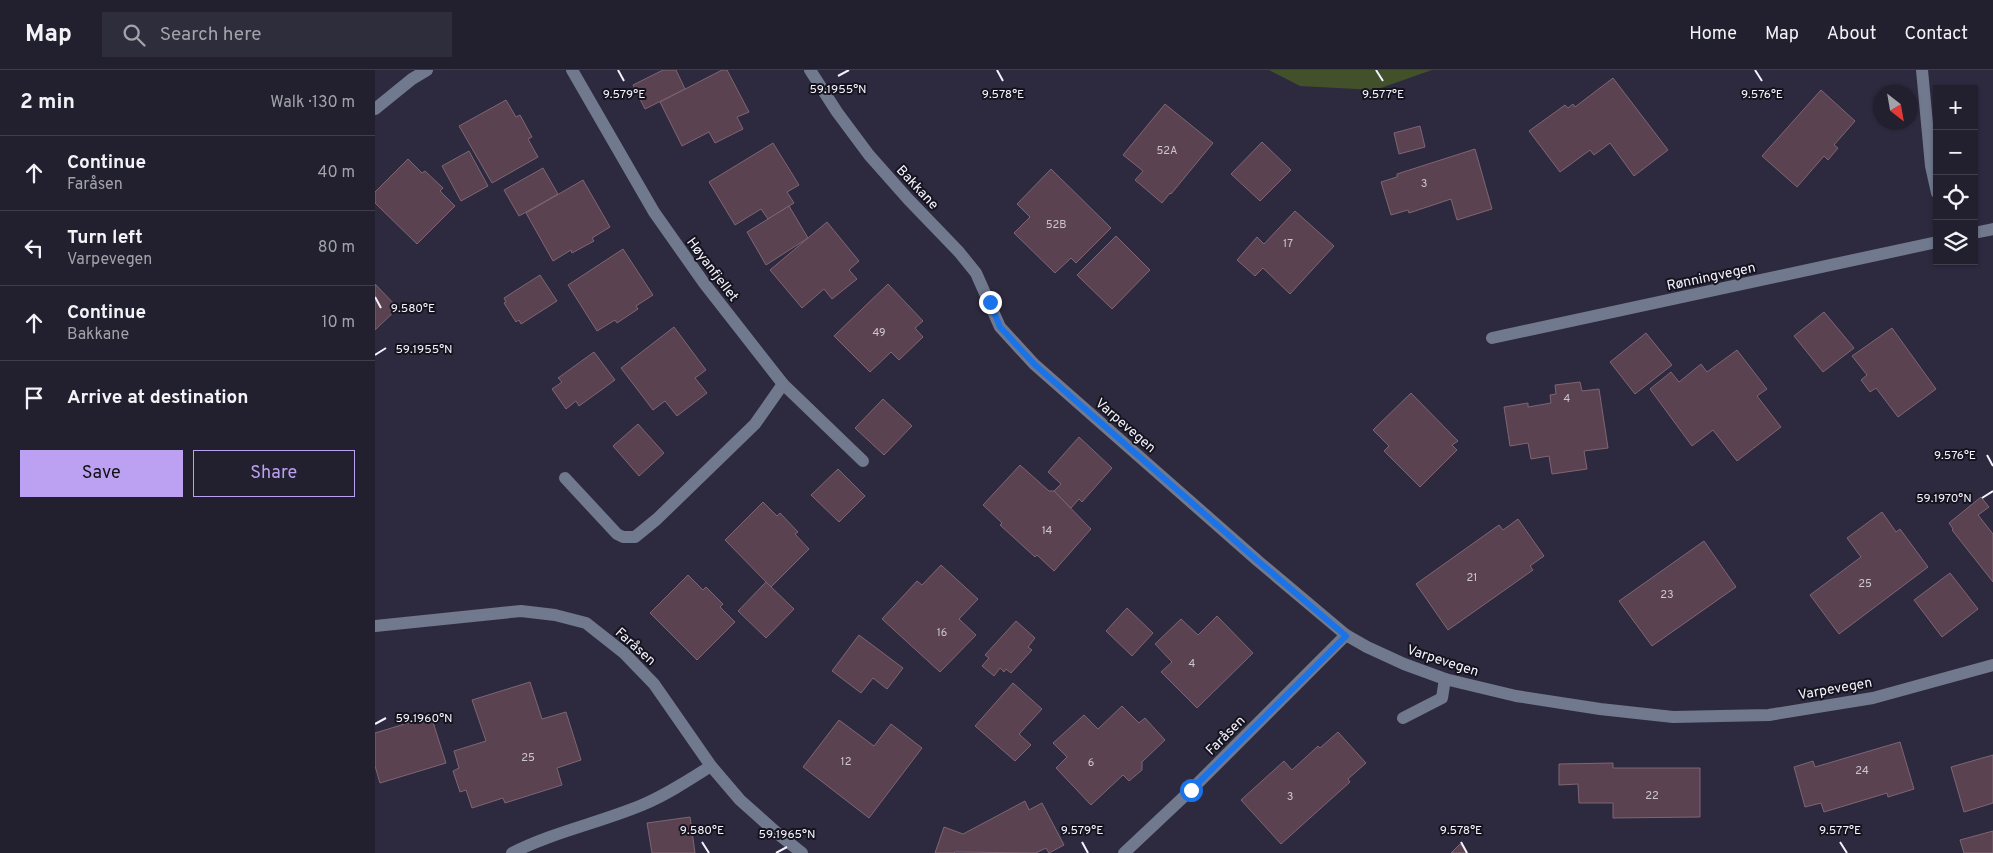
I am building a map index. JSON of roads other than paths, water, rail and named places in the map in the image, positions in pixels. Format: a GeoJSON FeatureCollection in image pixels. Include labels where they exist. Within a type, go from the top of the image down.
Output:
{"type":"FeatureCollection","features":[{"type":"Feature","properties":{"kind":"street"},"geometry":{"type":"LineString","coordinates":[[375,109],[412,79],[427,70]]}},
{"type":"Feature","properties":{"kind":"street","name":"Høyanfjellet"},"geometry":{"type":"LineString","coordinates":[[572,70],[654,212],[704,283],[783,384],[863,461]]}},
{"type":"Feature","properties":{"kind":"street","name":"Bakkane"},"geometry":{"type":"LineString","coordinates":[[810,70],[837,112],[869,155],[959,252],[976,273],[1000,327]]}},
{"type":"Feature","properties":{"kind":"street"},"geometry":{"type":"LineString","coordinates":[[1922,70],[1923,100],[1933,175]]}},
{"type":"Feature","properties":{"kind":"street"},"geometry":{"type":"LineString","coordinates":[[1978,232],[1993,229]]}},
{"type":"Feature","properties":{"kind":"street","name":"Rønningvegen"},"geometry":{"type":"LineString","coordinates":[[1492,338],[1933,243]]}},
{"type":"Feature","properties":{"kind":"street","name":"Varpevegen"},"geometry":{"type":"LineString","coordinates":[[1000,327],[1034,364],[1346,636],[1404,664],[1445,679],[1516,696],[1599,709],[1673,717],[1759,715],[1873,698],[1993,665]]}},
{"type":"Feature","properties":{"kind":"street"},"geometry":{"type":"LineString","coordinates":[[565,478],[617,534],[623,537],[635,537],[657,519],[755,424],[783,384]]}},
{"type":"Feature","properties":{"kind":"street","name":"Faråsen"},"geometry":{"type":"LineString","coordinates":[[375,626],[521,611],[555,615],[586,623],[623,654],[654,684],[711,766],[740,800],[802,853]]}},
{"type":"Feature","properties":{"kind":"street","name":"Faråsen"},"geometry":{"type":"LineString","coordinates":[[1124,853],[1191,790],[1346,636]]}},
{"type":"Feature","properties":{"kind":"street"},"geometry":{"type":"LineString","coordinates":[[1403,718],[1442,698],[1445,679]]}},
{"type":"Feature","properties":{"kind":"street"},"geometry":{"type":"LineString","coordinates":[[512,853],[530,844],[642,805],[674,789],[711,766]]}}]}
